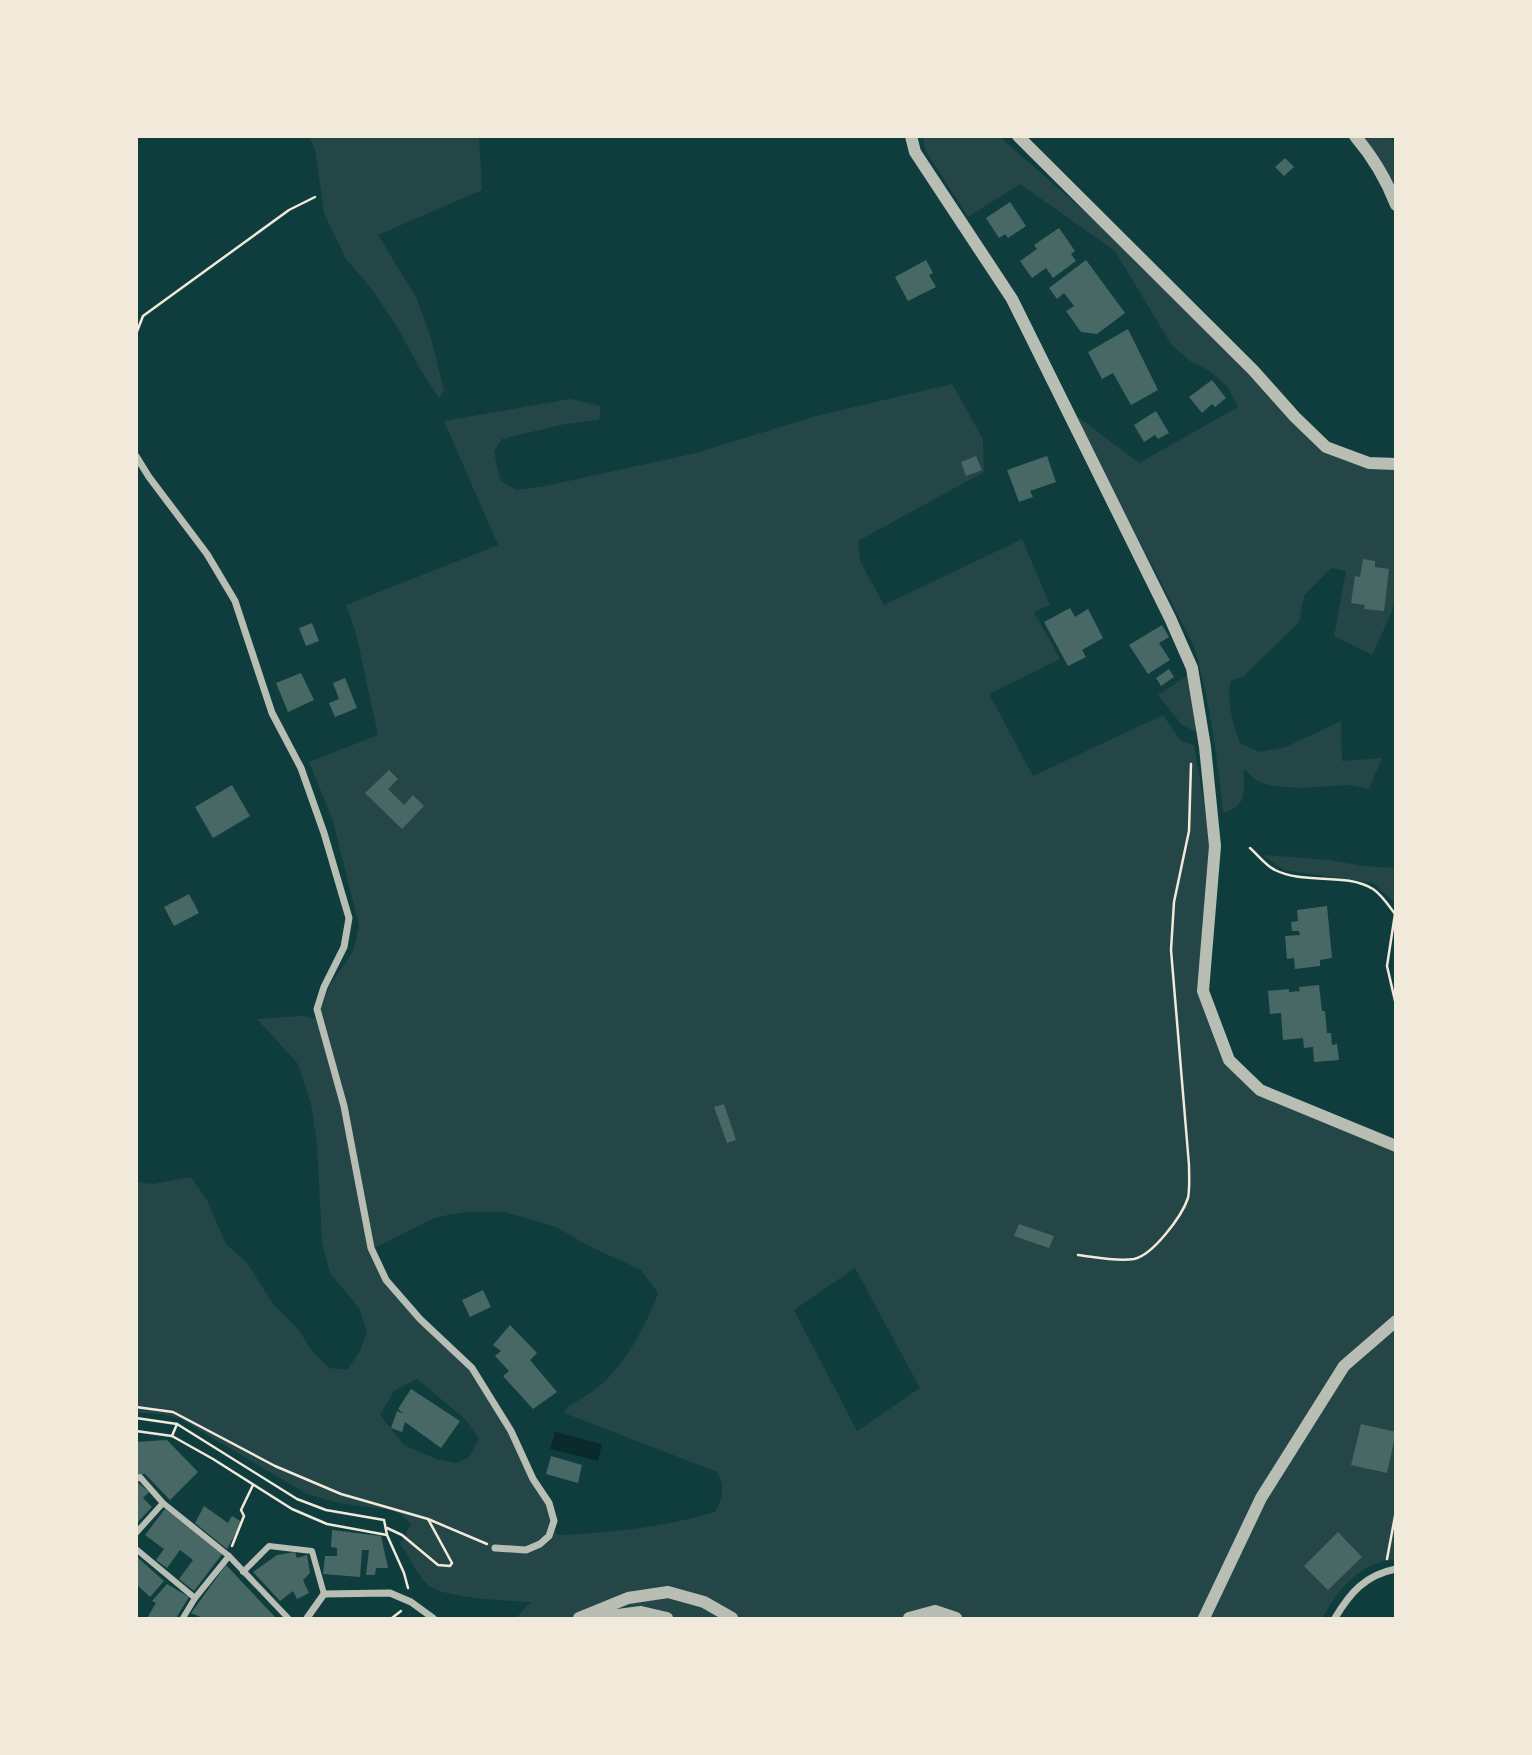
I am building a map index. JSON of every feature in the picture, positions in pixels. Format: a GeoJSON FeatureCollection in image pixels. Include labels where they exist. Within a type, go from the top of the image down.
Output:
{"type":"FeatureCollection","features":[{"type":"Feature","properties":{"kind":"street"},"geometry":{"type":"LineString","coordinates":[[911,136],[915,152],[1012,299],[1170,618],[1192,668],[1206,747],[1215,846],[1203,992],[1229,1060],[1259,1090],[1395,1146]]}},
{"type":"Feature","properties":{"kind":"street"},"geometry":{"type":"LineString","coordinates":[[1018,136],[1253,370],[1326,447],[1369,463],[1395,464]]}},
{"type":"Feature","properties":{"kind":"street"},"geometry":{"type":"LineString","coordinates":[[1355,136],[1366,149],[1395,205]]}},
{"type":"Feature","properties":{"kind":"street"},"geometry":{"type":"LineString","coordinates":[[136,456],[207,554],[235,601],[272,713],[301,768],[324,833],[349,918],[344,947],[324,987],[317,1009],[344,1106],[371,1248],[386,1280],[420,1319],[472,1368],[549,1503],[554,1521],[549,1536],[540,1544],[526,1550],[495,1548]]}},
{"type":"Feature","properties":{"kind":"street"},"geometry":{"type":"LineString","coordinates":[[1204,1619],[1261,1497],[1345,1366],[1395,1321]]}},
{"type":"Feature","properties":{"kind":"street"},"geometry":{"type":"LineString","coordinates":[[136,1479],[140,1477],[163,1503],[229,1556],[288,1619]]}},
{"type":"Feature","properties":{"kind":"street"},"geometry":{"type":"LineString","coordinates":[[136,1533],[163,1503]]}},
{"type":"Feature","properties":{"kind":"street"},"geometry":{"type":"LineString","coordinates":[[243,1572],[269,1546],[312,1551],[324,1594],[307,1619]]}},
{"type":"Feature","properties":{"kind":"street"},"geometry":{"type":"LineString","coordinates":[[136,1549],[195,1598]]}},
{"type":"Feature","properties":{"kind":"street"},"geometry":{"type":"LineString","coordinates":[[183,1619],[195,1598],[229,1556]]}},
{"type":"Feature","properties":{"kind":"street"},"geometry":{"type":"LineString","coordinates":[[1335,1619],[1357,1586],[1385,1571],[1395,1569]]}},
{"type":"Feature","properties":{"kind":"street"},"geometry":{"type":"LineString","coordinates":[[579,1619],[628,1598],[668,1591],[704,1602],[732,1619]]}},
{"type":"Feature","properties":{"kind":"street"},"geometry":{"type":"LineString","coordinates":[[324,1594],[383,1592],[397,1595],[433,1619]]}},
{"type":"Feature","properties":{"kind":"street"},"geometry":{"type":"LineString","coordinates":[[909,1619],[934,1611],[956,1619]]}},
{"type":"Feature","properties":{"kind":"street"},"geometry":{"type":"LineString","coordinates":[[586,1619],[642,1612],[667,1619]]}},
{"type":"Feature","properties":{"kind":"path"},"geometry":{"type":"LineString","coordinates":[[136,334],[143,316],[289,210],[315,197]]}},
{"type":"Feature","properties":{"kind":"path"},"geometry":{"type":"LineString","coordinates":[[1078,1255],[1135,1259],[1165,1234],[1181,1214],[1188,1196],[1189,1165],[1171,950],[1174,902],[1189,831],[1192,752]]}},
{"type":"Feature","properties":{"kind":"path"},"geometry":{"type":"LineString","coordinates":[[1250,848],[1273,870],[1299,878],[1344,880],[1373,889],[1387,903],[1395,914],[1387,966],[1395,1005]]}},
{"type":"Feature","properties":{"kind":"path"},"geometry":{"type":"LineString","coordinates":[[136,1407],[173,1412],[275,1465],[341,1494],[428,1518],[495,1548]]}},
{"type":"Feature","properties":{"kind":"path"},"geometry":{"type":"LineString","coordinates":[[136,1418],[177,1424],[298,1499],[326,1510],[384,1520],[387,1535],[404,1573],[411,1602]]}},
{"type":"Feature","properties":{"kind":"path"},"geometry":{"type":"LineString","coordinates":[[172,1436],[177,1424]]}},
{"type":"Feature","properties":{"kind":"path"},"geometry":{"type":"LineString","coordinates":[[136,1431],[172,1436],[292,1509],[327,1524],[387,1535]]}},
{"type":"Feature","properties":{"kind":"path"},"geometry":{"type":"LineString","coordinates":[[213,1459],[218,1449]]}},
{"type":"Feature","properties":{"kind":"path"},"geometry":{"type":"LineString","coordinates":[[229,1556],[244,1517],[241,1510],[255,1473]]}},
{"type":"Feature","properties":{"kind":"path"},"geometry":{"type":"LineString","coordinates":[[292,1509],[298,1499]]}},
{"type":"Feature","properties":{"kind":"path"},"geometry":{"type":"LineString","coordinates":[[1385,1571],[1395,1511]]}},
{"type":"Feature","properties":{"kind":"path"},"geometry":{"type":"LineString","coordinates":[[386,1527],[402,1535],[438,1565],[450,1566],[452,1563],[428,1518]]}},
{"type":"Feature","properties":{"kind":"shaded area"},"geometry":{"type":"Polygon","coordinates":[[[309,137],[479,137],[482,190],[378,235],[417,299],[431,338],[444,391],[439,398],[372,289],[346,259],[324,213],[315,149],[309,137]]]}},
{"type":"Feature","properties":{"kind":"shaded area"},"geometry":{"type":"Polygon","coordinates":[[[923,137],[1000,137],[1114,237],[1323,450],[1395,467],[1395,595],[1392,612],[1372,655],[1334,636],[1346,571],[1331,568],[1304,596],[1299,622],[1244,676],[1231,681],[1229,697],[1240,743],[1259,752],[1286,747],[1341,721],[1342,761],[1382,758],[1369,789],[1349,785],[1301,788],[1272,786],[1257,781],[1244,769],[1241,802],[1223,813],[1212,729],[1194,646],[1073,413],[1139,463],[1238,407],[1228,387],[1208,370],[1190,361],[1171,344],[1115,251],[1020,184],[968,217],[925,150],[923,137]]]}},
{"type":"Feature","properties":{"kind":"shaded area"},"geometry":{"type":"Polygon","coordinates":[[[1360,137],[1391,137],[1395,144],[1395,194],[1360,137]]]}},
{"type":"Feature","properties":{"kind":"shaded area"},"geometry":{"type":"Polygon","coordinates":[[[952,384],[983,439],[984,472],[858,541],[860,561],[884,605],[1022,539],[1050,605],[1034,612],[1060,659],[989,694],[1033,776],[1163,715],[1181,741],[1194,745],[1211,845],[1200,992],[1225,1062],[1257,1092],[1395,1151],[1395,1559],[1371,1566],[1351,1579],[1322,1618],[516,1618],[531,1602],[461,1596],[428,1585],[400,1544],[411,1524],[400,1514],[390,1510],[338,1503],[307,1494],[179,1418],[137,1413],[137,1182],[153,1184],[191,1177],[207,1200],[226,1244],[247,1263],[274,1305],[298,1329],[313,1352],[330,1368],[347,1370],[360,1351],[367,1332],[359,1308],[330,1273],[322,1243],[317,1143],[311,1104],[298,1064],[257,1019],[302,1016],[316,1019],[342,1111],[368,1249],[382,1281],[412,1315],[470,1370],[510,1436],[546,1504],[557,1535],[637,1528],[715,1512],[722,1492],[717,1472],[564,1413],[568,1407],[613,1373],[642,1329],[658,1293],[641,1270],[556,1227],[505,1212],[466,1212],[432,1219],[374,1248],[320,1010],[330,985],[353,952],[359,926],[333,821],[309,762],[378,735],[356,633],[346,605],[498,545],[444,421],[570,399],[601,406],[599,420],[565,424],[502,439],[494,451],[500,480],[516,490],[696,453],[816,416],[952,384]],[[855,1268],[794,1310],[857,1431],[920,1388],[855,1268]],[[417,1379],[394,1391],[380,1415],[404,1445],[436,1459],[456,1463],[469,1457],[479,1439],[465,1419],[417,1379]]]}},
{"type":"Feature","properties":{"kind":"shaded area"},"geometry":{"type":"Polygon","coordinates":[[[1187,676],[1198,733],[1181,724],[1158,695],[1187,676]]]}},
{"type":"Feature","properties":{"kind":"shaded area"},"geometry":{"type":"Polygon","coordinates":[[[1263,855],[1395,868],[1395,903],[1373,883],[1284,870],[1263,855]]]}},
{"type":"Feature","properties":{"kind":"shaded area"},"geometry":{"type":"Polygon","coordinates":[[[555,1432],[602,1444],[598,1461],[550,1449],[555,1432]]]}},
{"type":"Feature","properties":{"kind":"building"},"geometry":{"type":"Polygon","coordinates":[[[1285,158],[1294,167],[1284,176],[1275,167],[1285,158]]]}},
{"type":"Feature","properties":{"kind":"building"},"geometry":{"type":"Polygon","coordinates":[[[1010,202],[1026,226],[1008,238],[1005,234],[999,238],[986,218],[1010,202]]]}},
{"type":"Feature","properties":{"kind":"building"},"geometry":{"type":"Polygon","coordinates":[[[1059,228],[1075,251],[1071,254],[1076,261],[1053,278],[1046,268],[1032,278],[1020,261],[1037,249],[1034,245],[1059,228]]]}},
{"type":"Feature","properties":{"kind":"building"},"geometry":{"type":"Polygon","coordinates":[[[926,260],[933,273],[929,275],[936,287],[908,301],[895,277],[926,260]]]}},
{"type":"Feature","properties":{"kind":"building"},"geometry":{"type":"Polygon","coordinates":[[[1086,260],[1125,313],[1097,334],[1081,332],[1066,311],[1074,306],[1064,293],[1057,299],[1049,288],[1086,260]]]}},
{"type":"Feature","properties":{"kind":"building"},"geometry":{"type":"Polygon","coordinates":[[[1128,329],[1158,390],[1131,405],[1113,373],[1102,379],[1088,352],[1128,329]]]}},
{"type":"Feature","properties":{"kind":"building"},"geometry":{"type":"Polygon","coordinates":[[[1212,380],[1226,398],[1215,407],[1212,404],[1202,413],[1189,397],[1212,380]]]}},
{"type":"Feature","properties":{"kind":"building"},"geometry":{"type":"Polygon","coordinates":[[[1156,411],[1169,433],[1158,439],[1155,435],[1144,442],[1134,425],[1156,411]]]}},
{"type":"Feature","properties":{"kind":"building"},"geometry":{"type":"Polygon","coordinates":[[[976,456],[982,470],[966,476],[961,462],[976,456]]]}},
{"type":"Feature","properties":{"kind":"building"},"geometry":{"type":"Polygon","coordinates":[[[1047,456],[1056,482],[1030,491],[1033,497],[1019,502],[1007,470],[1047,456]]]}},
{"type":"Feature","properties":{"kind":"building"},"geometry":{"type":"Polygon","coordinates":[[[1363,559],[1375,561],[1375,567],[1389,569],[1384,611],[1364,609],[1365,605],[1351,603],[1355,576],[1360,577],[1363,559]]]}},
{"type":"Feature","properties":{"kind":"building"},"geometry":{"type":"Polygon","coordinates":[[[1070,608],[1075,617],[1088,609],[1103,638],[1082,650],[1086,657],[1068,666],[1044,622],[1070,608]]]}},
{"type":"Feature","properties":{"kind":"building"},"geometry":{"type":"Polygon","coordinates":[[[312,623],[319,641],[306,646],[299,628],[312,623]]]}},
{"type":"Feature","properties":{"kind":"building"},"geometry":{"type":"Polygon","coordinates":[[[1162,625],[1169,637],[1159,643],[1170,660],[1148,674],[1129,645],[1162,625]]]}},
{"type":"Feature","properties":{"kind":"building"},"geometry":{"type":"Polygon","coordinates":[[[1169,669],[1174,677],[1161,686],[1156,678],[1169,669]]]}},
{"type":"Feature","properties":{"kind":"building"},"geometry":{"type":"Polygon","coordinates":[[[301,673],[314,700],[288,712],[276,683],[301,673]]]}},
{"type":"Feature","properties":{"kind":"building"},"geometry":{"type":"Polygon","coordinates":[[[345,678],[357,708],[335,717],[329,703],[339,699],[333,683],[345,678]]]}},
{"type":"Feature","properties":{"kind":"building"},"geometry":{"type":"Polygon","coordinates":[[[389,770],[398,779],[388,789],[404,805],[413,795],[424,806],[402,829],[365,793],[389,770]]]}},
{"type":"Feature","properties":{"kind":"building"},"geometry":{"type":"Polygon","coordinates":[[[232,785],[250,816],[213,838],[195,807],[232,785]]]}},
{"type":"Feature","properties":{"kind":"building"},"geometry":{"type":"Polygon","coordinates":[[[189,894],[199,913],[174,926],[164,907],[189,894]]]}},
{"type":"Feature","properties":{"kind":"building"},"geometry":{"type":"Polygon","coordinates":[[[1327,906],[1332,958],[1320,960],[1320,966],[1295,969],[1294,958],[1287,959],[1285,936],[1300,935],[1299,931],[1292,931],[1291,922],[1298,921],[1297,910],[1327,906]]]}},
{"type":"Feature","properties":{"kind":"building"},"geometry":{"type":"Polygon","coordinates":[[[1319,985],[1327,1033],[1331,1033],[1332,1045],[1337,1044],[1339,1060],[1314,1062],[1313,1047],[1304,1048],[1303,1038],[1283,1040],[1281,1013],[1270,1014],[1268,991],[1300,991],[1299,987],[1319,985]]]}},
{"type":"Feature","properties":{"kind":"building"},"geometry":{"type":"Polygon","coordinates":[[[724,1104],[736,1140],[727,1143],[714,1107],[724,1104]]]}},
{"type":"Feature","properties":{"kind":"building"},"geometry":{"type":"Polygon","coordinates":[[[1019,1224],[1054,1236],[1049,1248],[1014,1236],[1019,1224]]]}},
{"type":"Feature","properties":{"kind":"building"},"geometry":{"type":"Polygon","coordinates":[[[483,1290],[491,1307],[470,1317],[462,1300],[483,1290]]]}},
{"type":"Feature","properties":{"kind":"building"},"geometry":{"type":"Polygon","coordinates":[[[510,1325],[537,1353],[530,1360],[557,1392],[533,1409],[503,1376],[509,1371],[495,1356],[501,1351],[493,1345],[510,1325]]]}},
{"type":"Feature","properties":{"kind":"building"},"geometry":{"type":"Polygon","coordinates":[[[411,1389],[460,1421],[441,1448],[405,1422],[402,1432],[391,1428],[397,1411],[404,1414],[398,1409],[411,1389]]]}},
{"type":"Feature","properties":{"kind":"building"},"geometry":{"type":"Polygon","coordinates":[[[1361,1424],[1396,1432],[1387,1473],[1351,1465],[1361,1424]]]}},
{"type":"Feature","properties":{"kind":"building"},"geometry":{"type":"Polygon","coordinates":[[[167,1440],[198,1472],[170,1500],[145,1474],[136,1475],[136,1442],[167,1440]]]}},
{"type":"Feature","properties":{"kind":"building"},"geometry":{"type":"Polygon","coordinates":[[[551,1456],[582,1465],[578,1483],[546,1474],[551,1456]]]}},
{"type":"Feature","properties":{"kind":"building"},"geometry":{"type":"Polygon","coordinates":[[[136,1481],[149,1492],[143,1498],[152,1507],[136,1524],[136,1481]]]}},
{"type":"Feature","properties":{"kind":"building"},"geometry":{"type":"Polygon","coordinates":[[[204,1506],[228,1523],[232,1516],[242,1522],[227,1549],[195,1523],[204,1506]]]}},
{"type":"Feature","properties":{"kind":"building"},"geometry":{"type":"Polygon","coordinates":[[[165,1509],[223,1553],[194,1591],[179,1579],[193,1560],[180,1550],[167,1568],[156,1560],[164,1549],[145,1535],[165,1509]]]}},
{"type":"Feature","properties":{"kind":"building"},"geometry":{"type":"Polygon","coordinates":[[[332,1530],[381,1536],[388,1568],[376,1568],[375,1575],[366,1575],[369,1550],[362,1550],[360,1577],[323,1574],[325,1556],[337,1556],[337,1548],[331,1547],[332,1530]]]}},
{"type":"Feature","properties":{"kind":"building"},"geometry":{"type":"Polygon","coordinates":[[[1338,1532],[1362,1557],[1328,1590],[1304,1566],[1338,1532]]]}},
{"type":"Feature","properties":{"kind":"building"},"geometry":{"type":"Polygon","coordinates":[[[295,1552],[297,1558],[307,1555],[310,1573],[303,1580],[309,1593],[297,1599],[293,1591],[280,1601],[253,1572],[277,1555],[295,1552]]]}},
{"type":"Feature","properties":{"kind":"building"},"geometry":{"type":"Polygon","coordinates":[[[136,1556],[164,1581],[150,1597],[136,1584],[136,1556]]]}},
{"type":"Feature","properties":{"kind":"building"},"geometry":{"type":"Polygon","coordinates":[[[226,1565],[276,1618],[203,1618],[191,1613],[226,1565]]]}},
{"type":"Feature","properties":{"kind":"building"},"geometry":{"type":"Polygon","coordinates":[[[167,1584],[189,1597],[176,1618],[147,1618],[156,1603],[152,1601],[167,1584]]]}}]}
